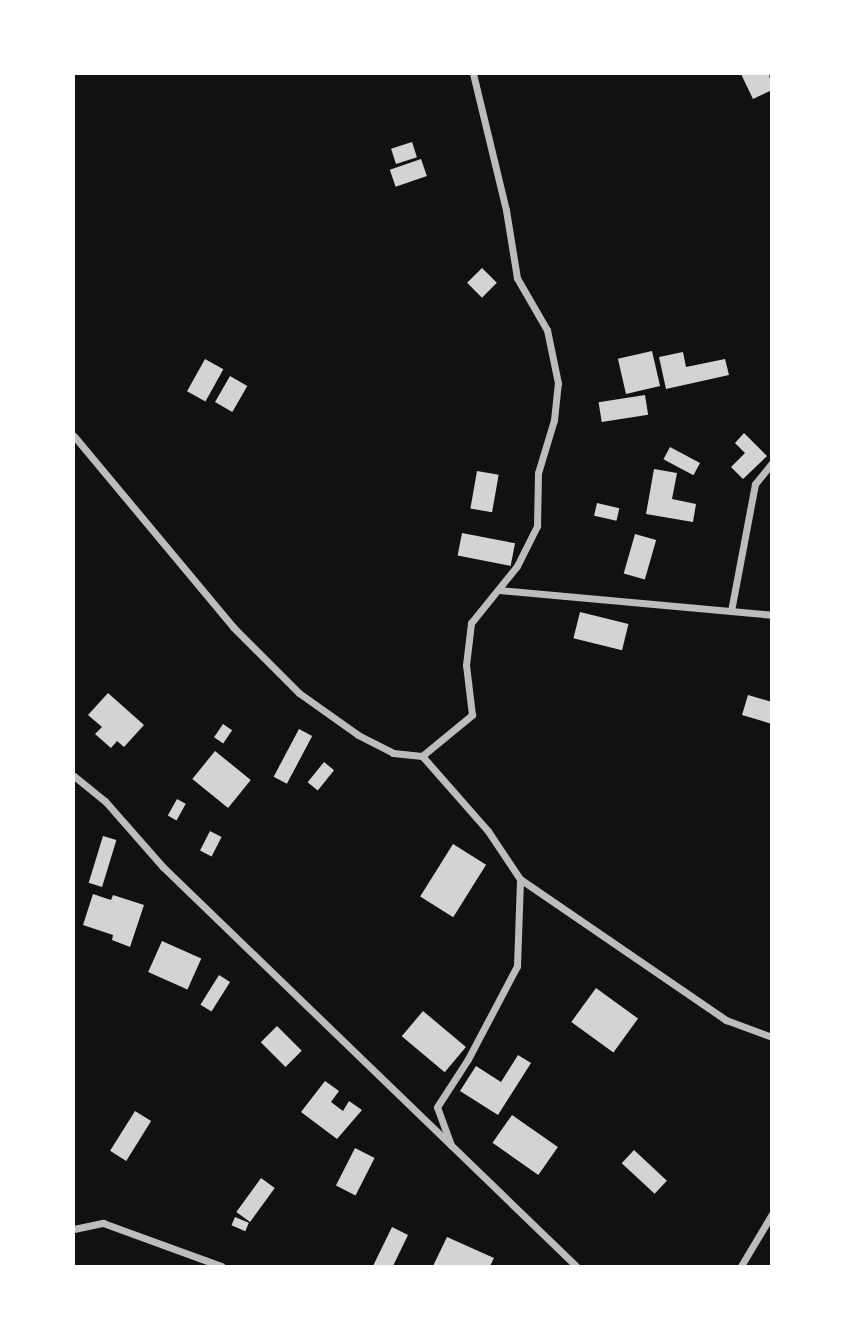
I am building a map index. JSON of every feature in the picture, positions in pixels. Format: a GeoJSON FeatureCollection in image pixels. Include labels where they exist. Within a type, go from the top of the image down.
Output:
{"type":"FeatureCollection","features":[{"type":"Feature","properties":{"kind":"street"},"geometry":{"type":"LineString","coordinates":[[422,756],[472,715],[466,665],[471,623],[517,566],[537,526],[538,473],[554,420],[558,383],[547,330],[517,278],[506,210],[473,74]]}},
{"type":"Feature","properties":{"kind":"street"},"geometry":{"type":"LineString","coordinates":[[74,436],[233,627],[299,693],[358,735],[393,753],[422,756],[488,831],[520,880],[726,1020],[772,1037]]}},
{"type":"Feature","properties":{"kind":"street"},"geometry":{"type":"LineString","coordinates":[[731,611],[755,484],[772,463]]}},
{"type":"Feature","properties":{"kind":"street"},"geometry":{"type":"LineString","coordinates":[[499,590],[772,615]]}},
{"type":"Feature","properties":{"kind":"street"},"geometry":{"type":"LineString","coordinates":[[74,776],[105,801],[163,867],[576,1266]]}},
{"type":"Feature","properties":{"kind":"street"},"geometry":{"type":"LineString","coordinates":[[451,1145],[437,1107],[468,1059],[517,966],[520,880]]}},
{"type":"Feature","properties":{"kind":"street"},"geometry":{"type":"LineString","coordinates":[[741,1266],[772,1214]]}},
{"type":"Feature","properties":{"kind":"street"},"geometry":{"type":"LineString","coordinates":[[74,1229],[103,1223],[220,1266]]}},
{"type":"Feature","properties":{"kind":"building"},"geometry":{"type":"Polygon","coordinates":[[[741,74],[769,74],[772,90],[753,99],[741,74]]]}},
{"type":"Feature","properties":{"kind":"building"},"geometry":{"type":"Polygon","coordinates":[[[412,142],[417,157],[396,164],[391,149],[412,142]]]}},
{"type":"Feature","properties":{"kind":"building"},"geometry":{"type":"Polygon","coordinates":[[[421,159],[427,176],[396,187],[390,170],[421,159]]]}},
{"type":"Feature","properties":{"kind":"building"},"geometry":{"type":"Polygon","coordinates":[[[482,268],[497,283],[482,298],[467,283],[482,268]]]}},
{"type":"Feature","properties":{"kind":"building"},"geometry":{"type":"Polygon","coordinates":[[[652,351],[660,386],[626,394],[618,359],[652,351]]]}},
{"type":"Feature","properties":{"kind":"building"},"geometry":{"type":"Polygon","coordinates":[[[683,352],[686,367],[725,359],[729,375],[666,389],[659,357],[683,352]]]}},
{"type":"Feature","properties":{"kind":"building"},"geometry":{"type":"Polygon","coordinates":[[[205,359],[223,369],[205,402],[187,391],[205,359]]]}},
{"type":"Feature","properties":{"kind":"building"},"geometry":{"type":"Polygon","coordinates":[[[230,376],[247,386],[232,412],[215,402],[230,376]]]}},
{"type":"Feature","properties":{"kind":"building"},"geometry":{"type":"Polygon","coordinates":[[[645,395],[648,415],[602,422],[599,402],[645,395]]]}},
{"type":"Feature","properties":{"kind":"building"},"geometry":{"type":"Polygon","coordinates":[[[744,433],[767,456],[743,479],[731,467],[745,453],[735,443],[744,433]]]}},
{"type":"Feature","properties":{"kind":"building"},"geometry":{"type":"Polygon","coordinates":[[[670,447],[700,463],[693,475],[663,459],[670,447]]]}},
{"type":"Feature","properties":{"kind":"building"},"geometry":{"type":"Polygon","coordinates":[[[654,469],[677,473],[672,499],[696,504],[693,522],[646,514],[654,469]]]}},
{"type":"Feature","properties":{"kind":"building"},"geometry":{"type":"Polygon","coordinates":[[[477,471],[499,475],[492,512],[470,508],[477,471]]]}},
{"type":"Feature","properties":{"kind":"building"},"geometry":{"type":"Polygon","coordinates":[[[597,503],[619,508],[616,521],[594,516],[597,503]]]}},
{"type":"Feature","properties":{"kind":"building"},"geometry":{"type":"Polygon","coordinates":[[[462,533],[515,543],[511,566],[458,556],[462,533]]]}},
{"type":"Feature","properties":{"kind":"building"},"geometry":{"type":"Polygon","coordinates":[[[635,534],[656,540],[645,579],[624,573],[635,534]]]}},
{"type":"Feature","properties":{"kind":"building"},"geometry":{"type":"Polygon","coordinates":[[[580,612],[629,624],[622,650],[573,638],[580,612]]]}},
{"type":"Feature","properties":{"kind":"building"},"geometry":{"type":"Polygon","coordinates":[[[108,693],[144,725],[124,747],[117,741],[111,748],[95,734],[102,727],[88,715],[108,693]]]}},
{"type":"Feature","properties":{"kind":"building"},"geometry":{"type":"Polygon","coordinates":[[[748,695],[772,702],[772,724],[742,715],[748,695]]]}},
{"type":"Feature","properties":{"kind":"building"},"geometry":{"type":"Polygon","coordinates":[[[223,724],[232,730],[223,743],[214,737],[223,724]]]}},
{"type":"Feature","properties":{"kind":"building"},"geometry":{"type":"Polygon","coordinates":[[[299,729],[312,736],[287,784],[274,777],[299,729]]]}},
{"type":"Feature","properties":{"kind":"building"},"geometry":{"type":"Polygon","coordinates":[[[215,751],[251,780],[228,808],[192,779],[215,751]]]}},
{"type":"Feature","properties":{"kind":"building"},"geometry":{"type":"Polygon","coordinates":[[[324,762],[334,770],[318,790],[308,782],[324,762]]]}},
{"type":"Feature","properties":{"kind":"building"},"geometry":{"type":"Polygon","coordinates":[[[177,799],[186,804],[177,820],[168,816],[177,799]]]}},
{"type":"Feature","properties":{"kind":"building"},"geometry":{"type":"Polygon","coordinates":[[[210,831],[222,837],[212,857],[200,851],[210,831]]]}},
{"type":"Feature","properties":{"kind":"building"},"geometry":{"type":"Polygon","coordinates":[[[103,836],[116,840],[102,887],[89,883],[103,836]]]}},
{"type":"Feature","properties":{"kind":"building"},"geometry":{"type":"Polygon","coordinates":[[[453,844],[486,865],[453,917],[420,897],[453,844]]]}},
{"type":"Feature","properties":{"kind":"building"},"geometry":{"type":"Polygon","coordinates":[[[93,894],[111,900],[113,895],[144,905],[130,947],[112,940],[113,935],[83,925],[93,894]]]}},
{"type":"Feature","properties":{"kind":"building"},"geometry":{"type":"Polygon","coordinates":[[[162,941],[201,958],[187,990],[148,972],[162,941]]]}},
{"type":"Feature","properties":{"kind":"building"},"geometry":{"type":"Polygon","coordinates":[[[219,975],[230,982],[211,1012],[200,1005],[219,975]]]}},
{"type":"Feature","properties":{"kind":"building"},"geometry":{"type":"Polygon","coordinates":[[[596,988],[638,1019],[613,1053],[571,1022],[596,988]]]}},
{"type":"Feature","properties":{"kind":"building"},"geometry":{"type":"Polygon","coordinates":[[[423,1011],[466,1047],[445,1072],[402,1036],[423,1011]]]}},
{"type":"Feature","properties":{"kind":"building"},"geometry":{"type":"Polygon","coordinates":[[[277,1026],[302,1051],[285,1067],[261,1042],[277,1026]]]}},
{"type":"Feature","properties":{"kind":"building"},"geometry":{"type":"Polygon","coordinates":[[[518,1055],[531,1063],[498,1115],[460,1091],[476,1066],[501,1082],[518,1055]]]}},
{"type":"Feature","properties":{"kind":"building"},"geometry":{"type":"Polygon","coordinates":[[[325,1081],[339,1091],[331,1102],[343,1111],[349,1101],[362,1110],[337,1139],[301,1112],[325,1081]]]}},
{"type":"Feature","properties":{"kind":"building"},"geometry":{"type":"Polygon","coordinates":[[[135,1111],[151,1121],[126,1161],[110,1151],[135,1111]]]}},
{"type":"Feature","properties":{"kind":"building"},"geometry":{"type":"Polygon","coordinates":[[[512,1115],[558,1147],[538,1175],[492,1143],[512,1115]]]}},
{"type":"Feature","properties":{"kind":"building"},"geometry":{"type":"Polygon","coordinates":[[[355,1148],[375,1158],[356,1195],[336,1185],[355,1148]]]}},
{"type":"Feature","properties":{"kind":"building"},"geometry":{"type":"Polygon","coordinates":[[[634,1150],[667,1181],[655,1194],[622,1163],[634,1150]]]}},
{"type":"Feature","properties":{"kind":"building"},"geometry":{"type":"Polygon","coordinates":[[[261,1178],[275,1188],[250,1222],[236,1212],[261,1178]]]}},
{"type":"Feature","properties":{"kind":"building"},"geometry":{"type":"Polygon","coordinates":[[[235,1217],[249,1223],[245,1231],[231,1225],[235,1217]]]}},
{"type":"Feature","properties":{"kind":"building"},"geometry":{"type":"Polygon","coordinates":[[[392,1227],[408,1235],[393,1266],[373,1266],[392,1227]]]}},
{"type":"Feature","properties":{"kind":"building"},"geometry":{"type":"Polygon","coordinates":[[[447,1237],[494,1258],[490,1266],[433,1266],[447,1237]]]}}]}
